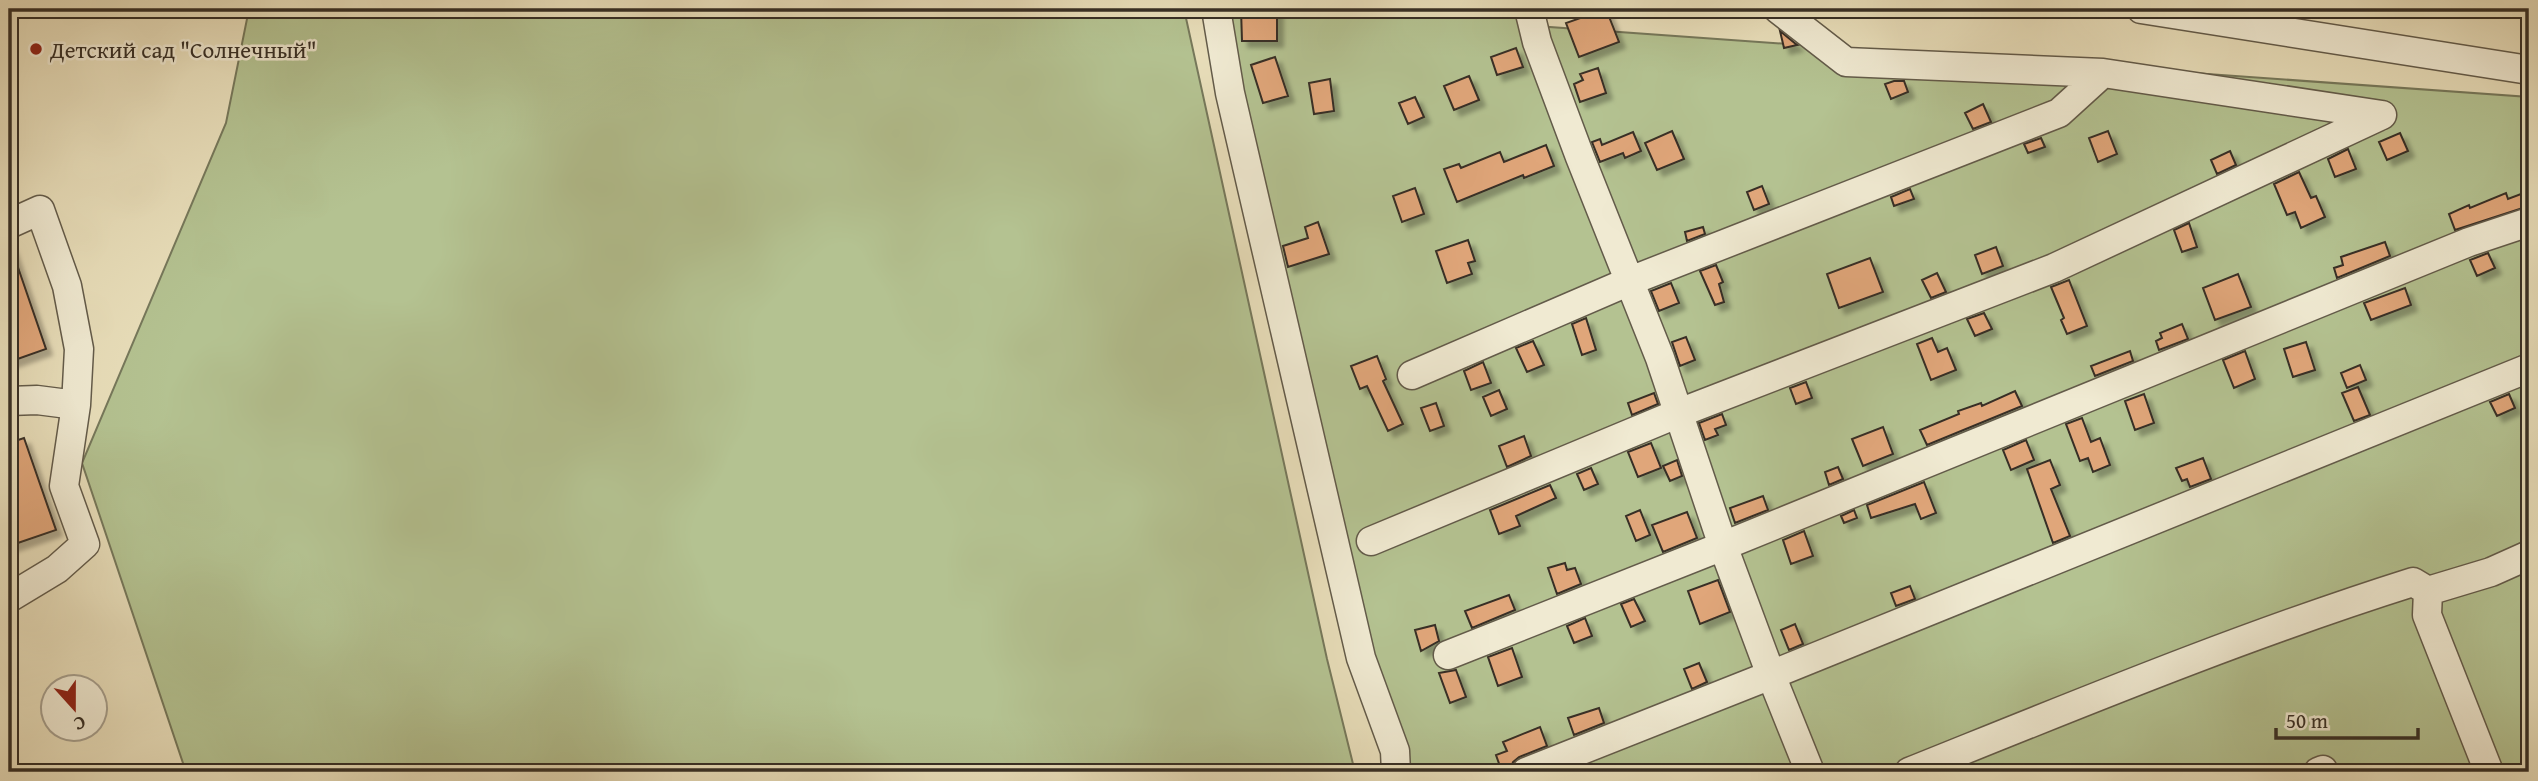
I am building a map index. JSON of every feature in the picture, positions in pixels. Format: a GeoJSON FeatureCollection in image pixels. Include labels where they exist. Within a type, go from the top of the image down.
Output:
{"type":"FeatureCollection","features":[{"type":"Feature","properties":{"kind":"street"},"geometry":{"type":"LineString","coordinates":[[1216,9],[1233,106],[1361,658],[1395,751],[1396,772]]}},
{"type":"Feature","properties":{"kind":"street"},"geometry":{"type":"LineString","coordinates":[[1529,9],[1537,42],[1630,281],[1679,413],[1723,546],[1810,772]]}},
{"type":"Feature","properties":{"kind":"street"},"geometry":{"type":"LineString","coordinates":[[1371,541],[1679,413],[2054,268],[2382,115],[2103,73],[1846,62],[1778,9]]}},
{"type":"Feature","properties":{"kind":"street"},"geometry":{"type":"LineString","coordinates":[[2141,9],[2529,70]]}},
{"type":"Feature","properties":{"kind":"street"},"geometry":{"type":"LineString","coordinates":[[1412,375],[1630,281],[2059,113],[2103,73]]}},
{"type":"Feature","properties":{"kind":"street"},"geometry":{"type":"LineString","coordinates":[[9,223],[40,210],[67,286],[79,349],[76,405],[64,486],[85,544],[57,569],[9,598]]}},
{"type":"Feature","properties":{"kind":"street"},"geometry":{"type":"LineString","coordinates":[[1448,655],[2469,242],[2529,222]]}},
{"type":"Feature","properties":{"kind":"street"},"geometry":{"type":"LineString","coordinates":[[1526,772],[1771,676],[2529,368]]}},
{"type":"Feature","properties":{"kind":"street"},"geometry":{"type":"LineString","coordinates":[[9,401],[37,400],[76,405]]}},
{"type":"Feature","properties":{"kind":"street"},"geometry":{"type":"LineString","coordinates":[[1909,772],[2115,689],[2329,608],[2413,582],[2428,591],[2491,572],[2529,555]]}},
{"type":"Feature","properties":{"kind":"street"},"geometry":{"type":"LineString","coordinates":[[2428,591],[2427,615],[2489,772]]}},
{"type":"Feature","properties":{"kind":"green space"},"geometry":{"type":"Polygon","coordinates":[[[249,9],[1184,9],[1327,659],[1355,772],[186,772],[82,463],[226,123],[249,9]]]}},
{"type":"Feature","properties":{"kind":"green space"},"geometry":{"type":"Polygon","coordinates":[[[1229,9],[1534,9],[1536,26],[2529,97],[2529,772],[1402,772],[1369,659],[1247,111],[1229,9]]]}},
{"type":"Feature","properties":{"kind":"building"},"geometry":{"type":"Polygon","coordinates":[[[1241,9],[1277,9],[1277,41],[1242,41],[1241,9]]]}},
{"type":"Feature","properties":{"kind":"building"},"geometry":{"type":"Polygon","coordinates":[[[1606,9],[1619,42],[1579,57],[1566,23],[1606,9]]]}},
{"type":"Feature","properties":{"kind":"building"},"geometry":{"type":"Polygon","coordinates":[[[1780,31],[1797,45],[1784,48],[1780,31]]]}},
{"type":"Feature","properties":{"kind":"building"},"geometry":{"type":"Polygon","coordinates":[[[1516,48],[1523,67],[1497,75],[1491,57],[1516,48]]]}},
{"type":"Feature","properties":{"kind":"building"},"geometry":{"type":"Polygon","coordinates":[[[1275,57],[1288,96],[1263,103],[1251,65],[1275,57]]]}},
{"type":"Feature","properties":{"kind":"building"},"geometry":{"type":"Polygon","coordinates":[[[1598,68],[1606,93],[1580,102],[1574,84],[1583,80],[1580,74],[1598,68]]]}},
{"type":"Feature","properties":{"kind":"building"},"geometry":{"type":"Polygon","coordinates":[[[1469,76],[1479,100],[1454,110],[1444,86],[1469,76]]]}},
{"type":"Feature","properties":{"kind":"building"},"geometry":{"type":"Polygon","coordinates":[[[1330,79],[1334,111],[1314,114],[1309,83],[1330,79]]]}},
{"type":"Feature","properties":{"kind":"building"},"geometry":{"type":"Polygon","coordinates":[[[1904,81],[1908,92],[1891,99],[1885,84],[1904,81]]]}},
{"type":"Feature","properties":{"kind":"building"},"geometry":{"type":"Polygon","coordinates":[[[1415,97],[1424,117],[1408,124],[1399,103],[1415,97]]]}},
{"type":"Feature","properties":{"kind":"building"},"geometry":{"type":"Polygon","coordinates":[[[1983,104],[1991,122],[1973,129],[1965,113],[1983,104]]]}},
{"type":"Feature","properties":{"kind":"building"},"geometry":{"type":"Polygon","coordinates":[[[1672,131],[1684,159],[1657,170],[1645,143],[1672,131]]]}},
{"type":"Feature","properties":{"kind":"building"},"geometry":{"type":"Polygon","coordinates":[[[2108,131],[2117,154],[2098,162],[2089,138],[2108,131]]]}},
{"type":"Feature","properties":{"kind":"building"},"geometry":{"type":"Polygon","coordinates":[[[1633,132],[1641,151],[1625,158],[1623,153],[1600,162],[1592,142],[1600,139],[1602,145],[1633,132]]]}},
{"type":"Feature","properties":{"kind":"building"},"geometry":{"type":"Polygon","coordinates":[[[2400,133],[2408,151],[2387,160],[2379,142],[2400,133]]]}},
{"type":"Feature","properties":{"kind":"building"},"geometry":{"type":"Polygon","coordinates":[[[2041,138],[2045,147],[2028,153],[2024,144],[2041,138]]]}},
{"type":"Feature","properties":{"kind":"building"},"geometry":{"type":"Polygon","coordinates":[[[1546,145],[1554,166],[1524,178],[1523,175],[1457,202],[1444,169],[1459,164],[1461,168],[1500,152],[1504,162],[1546,145]]]}},
{"type":"Feature","properties":{"kind":"building"},"geometry":{"type":"Polygon","coordinates":[[[2348,149],[2356,169],[2335,177],[2328,159],[2348,149]]]}},
{"type":"Feature","properties":{"kind":"building"},"geometry":{"type":"Polygon","coordinates":[[[2230,151],[2236,165],[2217,174],[2211,160],[2230,151]]]}},
{"type":"Feature","properties":{"kind":"building"},"geometry":{"type":"Polygon","coordinates":[[[2299,172],[2311,198],[2316,196],[2325,217],[2301,228],[2295,212],[2287,215],[2274,184],[2299,172]]]}},
{"type":"Feature","properties":{"kind":"building"},"geometry":{"type":"Polygon","coordinates":[[[1762,186],[1769,204],[1754,210],[1747,192],[1762,186]]]}},
{"type":"Feature","properties":{"kind":"building"},"geometry":{"type":"Polygon","coordinates":[[[1415,188],[1424,214],[1402,222],[1393,196],[1415,188]]]}},
{"type":"Feature","properties":{"kind":"building"},"geometry":{"type":"Polygon","coordinates":[[[1910,189],[1914,199],[1894,206],[1891,197],[1910,189]]]}},
{"type":"Feature","properties":{"kind":"building"},"geometry":{"type":"Polygon","coordinates":[[[2529,191],[2529,206],[2455,230],[2449,214],[2506,193],[2508,199],[2529,191]]]}},
{"type":"Feature","properties":{"kind":"building"},"geometry":{"type":"Polygon","coordinates":[[[1318,222],[1329,254],[1288,267],[1283,246],[1308,238],[1305,227],[1318,222]]]}},
{"type":"Feature","properties":{"kind":"building"},"geometry":{"type":"Polygon","coordinates":[[[2189,223],[2197,247],[2182,252],[2174,230],[2189,223]]]}},
{"type":"Feature","properties":{"kind":"building"},"geometry":{"type":"Polygon","coordinates":[[[1703,227],[1705,234],[1687,241],[1685,232],[1703,227]]]}},
{"type":"Feature","properties":{"kind":"building"},"geometry":{"type":"Polygon","coordinates":[[[1468,240],[1475,261],[1468,263],[1472,274],[1447,283],[1436,251],[1468,240]]]}},
{"type":"Feature","properties":{"kind":"building"},"geometry":{"type":"Polygon","coordinates":[[[2385,242],[2390,256],[2337,278],[2334,268],[2343,265],[2341,257],[2385,242]]]}},
{"type":"Feature","properties":{"kind":"building"},"geometry":{"type":"Polygon","coordinates":[[[11,247],[46,349],[9,362],[9,248],[11,247]]]}},
{"type":"Feature","properties":{"kind":"building"},"geometry":{"type":"Polygon","coordinates":[[[1996,247],[2003,266],[1982,274],[1975,255],[1996,247]]]}},
{"type":"Feature","properties":{"kind":"building"},"geometry":{"type":"Polygon","coordinates":[[[2488,253],[2495,268],[2477,276],[2470,260],[2488,253]]]}},
{"type":"Feature","properties":{"kind":"building"},"geometry":{"type":"Polygon","coordinates":[[[1870,258],[1883,292],[1839,308],[1827,274],[1870,258]]]}},
{"type":"Feature","properties":{"kind":"building"},"geometry":{"type":"Polygon","coordinates":[[[1716,265],[1723,282],[1719,284],[1724,302],[1715,305],[1700,271],[1716,265]]]}},
{"type":"Feature","properties":{"kind":"building"},"geometry":{"type":"Polygon","coordinates":[[[1937,273],[1946,292],[1931,298],[1922,280],[1937,273]]]}},
{"type":"Feature","properties":{"kind":"building"},"geometry":{"type":"Polygon","coordinates":[[[2238,274],[2251,307],[2215,320],[2203,288],[2238,274]]]}},
{"type":"Feature","properties":{"kind":"building"},"geometry":{"type":"Polygon","coordinates":[[[2069,280],[2087,326],[2067,334],[2061,320],[2064,318],[2051,287],[2069,280]]]}},
{"type":"Feature","properties":{"kind":"building"},"geometry":{"type":"Polygon","coordinates":[[[1671,283],[1679,303],[1659,311],[1651,291],[1671,283]]]}},
{"type":"Feature","properties":{"kind":"building"},"geometry":{"type":"Polygon","coordinates":[[[2405,288],[2411,305],[2371,320],[2364,303],[2405,288]]]}},
{"type":"Feature","properties":{"kind":"building"},"geometry":{"type":"Polygon","coordinates":[[[1984,313],[1992,329],[1975,336],[1967,319],[1984,313]]]}},
{"type":"Feature","properties":{"kind":"building"},"geometry":{"type":"Polygon","coordinates":[[[1586,318],[1596,350],[1582,355],[1572,324],[1586,318]]]}},
{"type":"Feature","properties":{"kind":"building"},"geometry":{"type":"Polygon","coordinates":[[[2182,324],[2188,339],[2159,350],[2156,341],[2162,338],[2160,333],[2182,324]]]}},
{"type":"Feature","properties":{"kind":"building"},"geometry":{"type":"Polygon","coordinates":[[[1686,337],[1695,360],[1680,366],[1672,342],[1686,337]]]}},
{"type":"Feature","properties":{"kind":"building"},"geometry":{"type":"Polygon","coordinates":[[[1932,338],[1938,352],[1947,348],[1956,370],[1931,380],[1917,344],[1932,338]]]}},
{"type":"Feature","properties":{"kind":"building"},"geometry":{"type":"Polygon","coordinates":[[[1533,341],[1544,365],[1527,372],[1516,348],[1533,341]]]}},
{"type":"Feature","properties":{"kind":"building"},"geometry":{"type":"Polygon","coordinates":[[[2306,342],[2315,370],[2293,377],[2284,349],[2306,342]]]}},
{"type":"Feature","properties":{"kind":"building"},"geometry":{"type":"Polygon","coordinates":[[[2130,351],[2133,361],[2095,376],[2091,366],[2130,351]]]}},
{"type":"Feature","properties":{"kind":"building"},"geometry":{"type":"Polygon","coordinates":[[[2245,351],[2255,379],[2234,388],[2223,360],[2245,351]]]}},
{"type":"Feature","properties":{"kind":"building"},"geometry":{"type":"Polygon","coordinates":[[[1377,356],[1386,379],[1383,381],[1403,424],[1388,431],[1367,386],[1360,389],[1351,366],[1377,356]]]}},
{"type":"Feature","properties":{"kind":"building"},"geometry":{"type":"Polygon","coordinates":[[[1483,362],[1491,383],[1471,390],[1464,371],[1483,362]]]}},
{"type":"Feature","properties":{"kind":"building"},"geometry":{"type":"Polygon","coordinates":[[[2360,365],[2366,380],[2347,388],[2341,373],[2360,365]]]}},
{"type":"Feature","properties":{"kind":"building"},"geometry":{"type":"Polygon","coordinates":[[[1806,382],[1812,398],[1796,404],[1790,388],[1806,382]]]}},
{"type":"Feature","properties":{"kind":"building"},"geometry":{"type":"Polygon","coordinates":[[[2358,387],[2370,415],[2354,421],[2342,393],[2358,387]]]}},
{"type":"Feature","properties":{"kind":"building"},"geometry":{"type":"Polygon","coordinates":[[[1499,390],[1507,409],[1491,416],[1483,397],[1499,390]]]}},
{"type":"Feature","properties":{"kind":"building"},"geometry":{"type":"Polygon","coordinates":[[[2015,391],[2022,406],[1927,445],[1920,430],[1959,414],[1958,411],[1981,403],[1982,406],[2015,391]]]}},
{"type":"Feature","properties":{"kind":"building"},"geometry":{"type":"Polygon","coordinates":[[[1654,393],[1658,404],[1632,415],[1628,403],[1654,393]]]}},
{"type":"Feature","properties":{"kind":"building"},"geometry":{"type":"Polygon","coordinates":[[[2144,394],[2154,423],[2135,430],[2125,401],[2144,394]]]}},
{"type":"Feature","properties":{"kind":"building"},"geometry":{"type":"Polygon","coordinates":[[[2509,394],[2515,408],[2497,416],[2490,402],[2509,394]]]}},
{"type":"Feature","properties":{"kind":"building"},"geometry":{"type":"Polygon","coordinates":[[[1436,403],[1444,426],[1430,431],[1421,408],[1436,403]]]}},
{"type":"Feature","properties":{"kind":"building"},"geometry":{"type":"Polygon","coordinates":[[[1722,414],[1726,425],[1715,429],[1718,435],[1705,440],[1699,423],[1722,414]]]}},
{"type":"Feature","properties":{"kind":"building"},"geometry":{"type":"Polygon","coordinates":[[[2082,418],[2091,442],[2100,438],[2110,465],[2093,472],[2088,458],[2080,461],[2066,424],[2082,418]]]}},
{"type":"Feature","properties":{"kind":"building"},"geometry":{"type":"Polygon","coordinates":[[[1883,427],[1893,454],[1863,466],[1852,439],[1883,427]]]}},
{"type":"Feature","properties":{"kind":"building"},"geometry":{"type":"Polygon","coordinates":[[[1524,436],[1531,456],[1507,467],[1499,446],[1524,436]]]}},
{"type":"Feature","properties":{"kind":"building"},"geometry":{"type":"Polygon","coordinates":[[[24,438],[56,530],[9,546],[9,443],[24,438]]]}},
{"type":"Feature","properties":{"kind":"building"},"geometry":{"type":"Polygon","coordinates":[[[2026,440],[2034,460],[2011,470],[2003,450],[2026,440]]]}},
{"type":"Feature","properties":{"kind":"building"},"geometry":{"type":"Polygon","coordinates":[[[1651,443],[1661,468],[1638,477],[1628,452],[1651,443]]]}},
{"type":"Feature","properties":{"kind":"building"},"geometry":{"type":"Polygon","coordinates":[[[2203,458],[2211,479],[2190,487],[2187,479],[2182,481],[2176,468],[2203,458]]]}},
{"type":"Feature","properties":{"kind":"building"},"geometry":{"type":"Polygon","coordinates":[[[1677,460],[1682,476],[1670,481],[1663,466],[1677,460]]]}},
{"type":"Feature","properties":{"kind":"building"},"geometry":{"type":"Polygon","coordinates":[[[2050,460],[2060,485],[2051,489],[2070,536],[2053,543],[2027,469],[2050,460]]]}},
{"type":"Feature","properties":{"kind":"building"},"geometry":{"type":"Polygon","coordinates":[[[1838,467],[1843,479],[1829,485],[1825,472],[1838,467]]]}},
{"type":"Feature","properties":{"kind":"building"},"geometry":{"type":"Polygon","coordinates":[[[1591,468],[1598,484],[1584,490],[1577,474],[1591,468]]]}},
{"type":"Feature","properties":{"kind":"building"},"geometry":{"type":"Polygon","coordinates":[[[1924,482],[1936,513],[1921,519],[1915,504],[1871,518],[1867,505],[1924,482]]]}},
{"type":"Feature","properties":{"kind":"building"},"geometry":{"type":"Polygon","coordinates":[[[1550,485],[1556,498],[1516,516],[1520,526],[1499,534],[1490,510],[1550,485]]]}},
{"type":"Feature","properties":{"kind":"building"},"geometry":{"type":"Polygon","coordinates":[[[1763,496],[1768,510],[1735,523],[1730,508],[1763,496]]]}},
{"type":"Feature","properties":{"kind":"building"},"geometry":{"type":"Polygon","coordinates":[[[1640,510],[1650,535],[1636,541],[1626,516],[1640,510]]]}},
{"type":"Feature","properties":{"kind":"building"},"geometry":{"type":"Polygon","coordinates":[[[1854,510],[1857,518],[1844,523],[1841,516],[1854,510]]]}},
{"type":"Feature","properties":{"kind":"building"},"geometry":{"type":"Polygon","coordinates":[[[1687,512],[1697,538],[1663,552],[1652,525],[1687,512]]]}},
{"type":"Feature","properties":{"kind":"building"},"geometry":{"type":"Polygon","coordinates":[[[1804,531],[1813,556],[1791,564],[1783,540],[1804,531]]]}},
{"type":"Feature","properties":{"kind":"building"},"geometry":{"type":"Polygon","coordinates":[[[1565,563],[1567,570],[1575,568],[1581,584],[1557,594],[1548,568],[1565,563]]]}},
{"type":"Feature","properties":{"kind":"building"},"geometry":{"type":"Polygon","coordinates":[[[1718,580],[1730,612],[1700,624],[1688,591],[1718,580]]]}},
{"type":"Feature","properties":{"kind":"building"},"geometry":{"type":"Polygon","coordinates":[[[1910,586],[1915,599],[1896,606],[1891,593],[1910,586]]]}},
{"type":"Feature","properties":{"kind":"building"},"geometry":{"type":"Polygon","coordinates":[[[1509,595],[1515,610],[1472,628],[1465,611],[1509,595]]]}},
{"type":"Feature","properties":{"kind":"building"},"geometry":{"type":"Polygon","coordinates":[[[1634,599],[1645,621],[1631,627],[1621,604],[1634,599]]]}},
{"type":"Feature","properties":{"kind":"building"},"geometry":{"type":"Polygon","coordinates":[[[1585,618],[1592,636],[1574,643],[1567,626],[1585,618]]]}},
{"type":"Feature","properties":{"kind":"building"},"geometry":{"type":"Polygon","coordinates":[[[1795,624],[1803,644],[1789,650],[1781,630],[1795,624]]]}},
{"type":"Feature","properties":{"kind":"building"},"geometry":{"type":"Polygon","coordinates":[[[1435,625],[1439,641],[1421,651],[1415,630],[1435,625]]]}},
{"type":"Feature","properties":{"kind":"building"},"geometry":{"type":"Polygon","coordinates":[[[1512,648],[1522,677],[1498,686],[1488,657],[1512,648]]]}},
{"type":"Feature","properties":{"kind":"building"},"geometry":{"type":"Polygon","coordinates":[[[1699,663],[1707,682],[1692,689],[1684,669],[1699,663]]]}},
{"type":"Feature","properties":{"kind":"building"},"geometry":{"type":"Polygon","coordinates":[[[1456,670],[1466,697],[1450,703],[1439,673],[1456,670]]]}},
{"type":"Feature","properties":{"kind":"building"},"geometry":{"type":"Polygon","coordinates":[[[1599,708],[1604,723],[1574,735],[1568,718],[1599,708]]]}},
{"type":"Feature","properties":{"kind":"building"},"geometry":{"type":"Polygon","coordinates":[[[1540,727],[1547,746],[1519,757],[1513,762],[1510,771],[1502,772],[1496,755],[1507,751],[1503,742],[1540,727]]]}},
{"type":"Feature","properties":{"kind":"place","name":"Детский сад \"Солнечный\""},"geometry":{"type":"Point","coordinates":[36,49]}}]}
